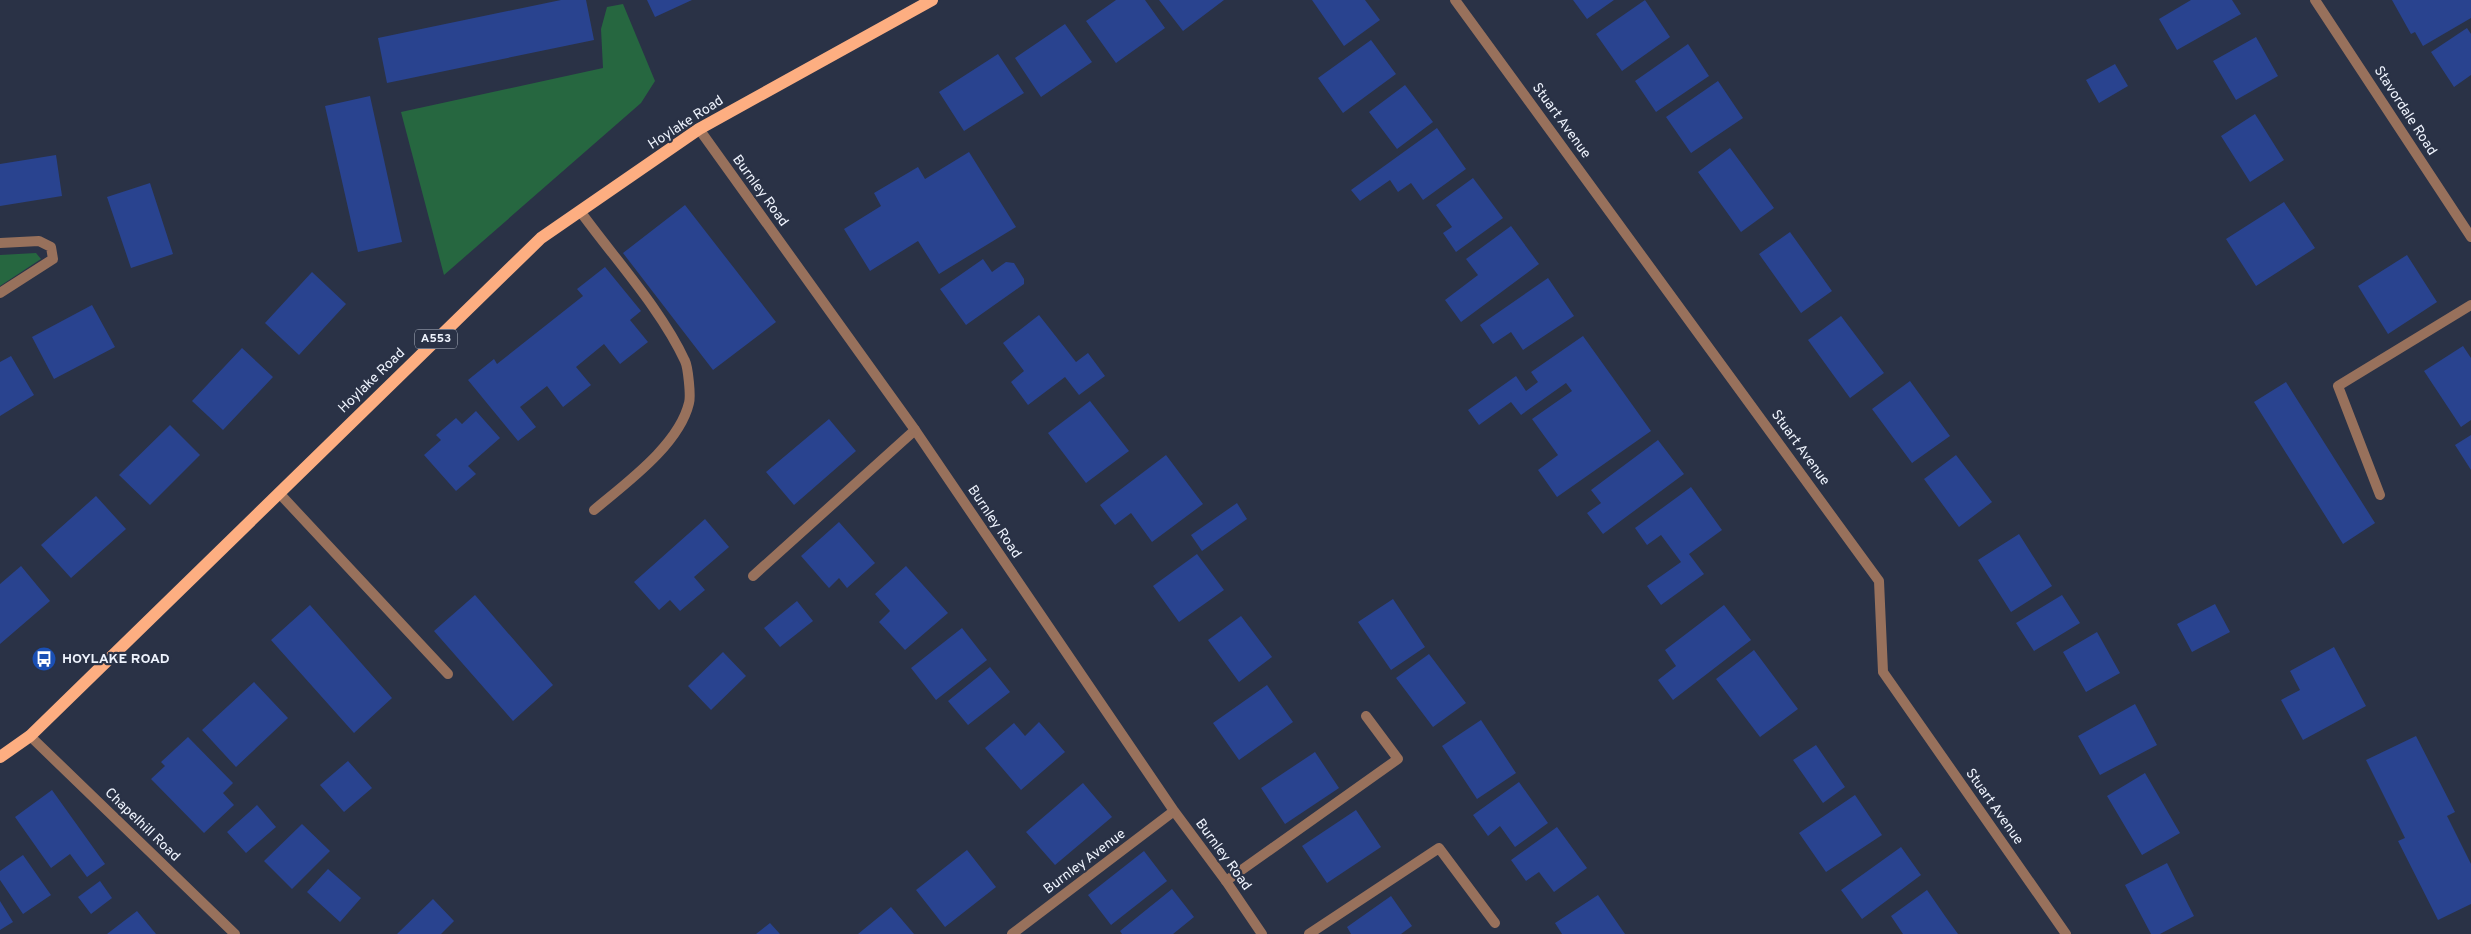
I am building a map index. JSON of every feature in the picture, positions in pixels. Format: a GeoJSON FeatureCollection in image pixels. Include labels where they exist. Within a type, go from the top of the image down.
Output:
{"type":"FeatureCollection","features":[{"type":"Feature","properties":{"kind":"main road","name":"Hoylake Road"},"geometry":{"type":"LineString","coordinates":[[0,757],[30,736],[540,238],[699,129],[932,0]]}},
{"type":"Feature","properties":{"kind":"street","name":"Stuart Avenue"},"geometry":{"type":"LineString","coordinates":[[1455,0],[1880,581],[1883,672],[2066,934]]}},
{"type":"Feature","properties":{"kind":"street","name":"Stavordale Road"},"geometry":{"type":"LineString","coordinates":[[2315,0],[2471,237]]}},
{"type":"Feature","properties":{"kind":"street","name":"Burnley Road"},"geometry":{"type":"LineString","coordinates":[[699,129],[915,430],[1174,811],[1226,881],[1262,934]]}},
{"type":"Feature","properties":{"kind":"street"},"geometry":{"type":"LineString","coordinates":[[580,211],[658,316],[686,363],[690,402],[675,432],[663,446],[645,466],[594,510]]}},
{"type":"Feature","properties":{"kind":"street"},"geometry":{"type":"LineString","coordinates":[[0,243],[39,240],[51,246],[52,259],[0,293]]}},
{"type":"Feature","properties":{"kind":"street"},"geometry":{"type":"LineString","coordinates":[[2380,495],[2338,386],[2471,305]]}},
{"type":"Feature","properties":{"kind":"street"},"geometry":{"type":"LineString","coordinates":[[753,576],[915,430]]}},
{"type":"Feature","properties":{"kind":"street"},"geometry":{"type":"LineString","coordinates":[[279,492],[448,674]]}},
{"type":"Feature","properties":{"kind":"street"},"geometry":{"type":"LineString","coordinates":[[1226,881],[1398,759],[1366,716]]}},
{"type":"Feature","properties":{"kind":"street","name":"Chapelhill Road"},"geometry":{"type":"LineString","coordinates":[[30,736],[235,934]]}},
{"type":"Feature","properties":{"kind":"street","name":"Burnley Avenue"},"geometry":{"type":"LineString","coordinates":[[1012,934],[1174,811]]}},
{"type":"Feature","properties":{"kind":"street"},"geometry":{"type":"LineString","coordinates":[[1309,934],[1440,848],[1495,923]]}},
{"type":"Feature","properties":{"kind":"green space"},"geometry":{"type":"Polygon","coordinates":[[[623,4],[655,81],[641,103],[444,275],[401,112],[603,68],[601,29],[607,7],[623,4]]]}},
{"type":"Feature","properties":{"kind":"green space"},"geometry":{"type":"Polygon","coordinates":[[[36,253],[41,259],[0,286],[0,255],[36,253]]]}},
{"type":"Feature","properties":{"kind":"building"},"geometry":{"type":"Polygon","coordinates":[[[561,0],[586,0],[594,40],[387,83],[378,38],[561,0]]]}},
{"type":"Feature","properties":{"kind":"building"},"geometry":{"type":"Polygon","coordinates":[[[647,0],[692,0],[655,17],[647,0]]]}},
{"type":"Feature","properties":{"kind":"building"},"geometry":{"type":"Polygon","coordinates":[[[1116,0],[1145,0],[1165,28],[1116,63],[1086,21],[1116,0]]]}},
{"type":"Feature","properties":{"kind":"building"},"geometry":{"type":"Polygon","coordinates":[[[1159,0],[1224,0],[1183,31],[1159,0]]]}},
{"type":"Feature","properties":{"kind":"building"},"geometry":{"type":"Polygon","coordinates":[[[1312,0],[1365,0],[1380,20],[1344,46],[1312,0]]]}},
{"type":"Feature","properties":{"kind":"building"},"geometry":{"type":"Polygon","coordinates":[[[1573,0],[1614,0],[1587,19],[1573,0]]]}},
{"type":"Feature","properties":{"kind":"building"},"geometry":{"type":"Polygon","coordinates":[[[1645,0],[1670,37],[1622,71],[1596,34],[1645,0]]]}},
{"type":"Feature","properties":{"kind":"building"},"geometry":{"type":"Polygon","coordinates":[[[2191,0],[2232,0],[2241,14],[2177,50],[2159,19],[2191,0]]]}},
{"type":"Feature","properties":{"kind":"building"},"geometry":{"type":"Polygon","coordinates":[[[2392,0],[2471,0],[2471,18],[2423,46],[2415,32],[2411,34],[2392,0]]]}},
{"type":"Feature","properties":{"kind":"building"},"geometry":{"type":"Polygon","coordinates":[[[1065,24],[1092,62],[1041,97],[1015,58],[1065,24]]]}},
{"type":"Feature","properties":{"kind":"building"},"geometry":{"type":"Polygon","coordinates":[[[2467,28],[2471,34],[2471,75],[2454,87],[2431,52],[2467,28]]]}},
{"type":"Feature","properties":{"kind":"building"},"geometry":{"type":"Polygon","coordinates":[[[2256,37],[2278,76],[2236,100],[2213,61],[2256,37]]]}},
{"type":"Feature","properties":{"kind":"building"},"geometry":{"type":"Polygon","coordinates":[[[1371,40],[1396,74],[1343,113],[1318,78],[1371,40]]]}},
{"type":"Feature","properties":{"kind":"building"},"geometry":{"type":"Polygon","coordinates":[[[1688,44],[1709,76],[1656,112],[1635,81],[1688,44]]]}},
{"type":"Feature","properties":{"kind":"building"},"geometry":{"type":"Polygon","coordinates":[[[998,54],[1024,93],[964,131],[939,92],[998,54]]]}},
{"type":"Feature","properties":{"kind":"building"},"geometry":{"type":"Polygon","coordinates":[[[2115,64],[2128,86],[2099,103],[2086,80],[2115,64]]]}},
{"type":"Feature","properties":{"kind":"building"},"geometry":{"type":"Polygon","coordinates":[[[1718,81],[1743,118],[1691,153],[1666,117],[1718,81]]]}},
{"type":"Feature","properties":{"kind":"building"},"geometry":{"type":"Polygon","coordinates":[[[1405,85],[1433,122],[1397,149],[1369,112],[1405,85]]]}},
{"type":"Feature","properties":{"kind":"building"},"geometry":{"type":"Polygon","coordinates":[[[370,96],[402,242],[358,252],[325,106],[370,96]]]}},
{"type":"Feature","properties":{"kind":"building"},"geometry":{"type":"Polygon","coordinates":[[[2255,114],[2284,160],[2250,182],[2221,136],[2255,114]]]}},
{"type":"Feature","properties":{"kind":"building"},"geometry":{"type":"Polygon","coordinates":[[[1437,128],[1466,169],[1423,200],[1411,183],[1398,192],[1390,180],[1360,201],[1351,190],[1437,128]]]}},
{"type":"Feature","properties":{"kind":"building"},"geometry":{"type":"Polygon","coordinates":[[[1730,148],[1774,208],[1741,232],[1698,172],[1730,148]]]}},
{"type":"Feature","properties":{"kind":"building"},"geometry":{"type":"Polygon","coordinates":[[[969,152],[1016,227],[939,274],[918,241],[870,271],[844,229],[881,206],[874,193],[918,167],[925,179],[969,152]]]}},
{"type":"Feature","properties":{"kind":"building"},"geometry":{"type":"Polygon","coordinates":[[[56,155],[62,196],[0,206],[0,164],[56,155]]]}},
{"type":"Feature","properties":{"kind":"building"},"geometry":{"type":"Polygon","coordinates":[[[1473,178],[1503,218],[1456,252],[1443,233],[1452,227],[1436,205],[1473,178]]]}},
{"type":"Feature","properties":{"kind":"building"},"geometry":{"type":"Polygon","coordinates":[[[150,183],[173,254],[131,268],[107,197],[150,183]]]}},
{"type":"Feature","properties":{"kind":"building"},"geometry":{"type":"Polygon","coordinates":[[[2284,202],[2315,248],[2256,286],[2226,239],[2284,202]]]}},
{"type":"Feature","properties":{"kind":"building"},"geometry":{"type":"Polygon","coordinates":[[[685,205],[776,322],[713,370],[623,253],[685,205]]]}},
{"type":"Feature","properties":{"kind":"building"},"geometry":{"type":"Polygon","coordinates":[[[1511,226],[1539,264],[1461,322],[1445,300],[1478,275],[1466,259],[1511,226]]]}},
{"type":"Feature","properties":{"kind":"building"},"geometry":{"type":"Polygon","coordinates":[[[1790,232],[1832,291],[1801,313],[1759,254],[1790,232]]]}},
{"type":"Feature","properties":{"kind":"building"},"geometry":{"type":"Polygon","coordinates":[[[2407,255],[2437,302],[2388,334],[2358,286],[2407,255]]]}},
{"type":"Feature","properties":{"kind":"building"},"geometry":{"type":"Polygon","coordinates":[[[983,259],[992,272],[1006,262],[1014,263],[1024,279],[1024,284],[966,325],[940,289],[983,259]]]}},
{"type":"Feature","properties":{"kind":"building"},"geometry":{"type":"Polygon","coordinates":[[[605,267],[641,311],[630,320],[648,342],[620,364],[604,344],[576,367],[591,385],[563,407],[547,386],[520,407],[536,427],[518,441],[468,380],[494,359],[497,364],[583,296],[577,289],[605,267]]]}},
{"type":"Feature","properties":{"kind":"building"},"geometry":{"type":"Polygon","coordinates":[[[312,272],[346,304],[299,355],[265,323],[312,272]]]}},
{"type":"Feature","properties":{"kind":"building"},"geometry":{"type":"Polygon","coordinates":[[[1548,278],[1574,316],[1523,350],[1511,332],[1493,344],[1480,325],[1548,278]]]}},
{"type":"Feature","properties":{"kind":"building"},"geometry":{"type":"Polygon","coordinates":[[[92,305],[115,347],[54,379],[32,337],[92,305]]]}},
{"type":"Feature","properties":{"kind":"building"},"geometry":{"type":"Polygon","coordinates":[[[1039,315],[1076,362],[1088,353],[1105,376],[1079,395],[1065,377],[1028,405],[1011,382],[1024,371],[1003,343],[1039,315]]]}},
{"type":"Feature","properties":{"kind":"building"},"geometry":{"type":"Polygon","coordinates":[[[1841,316],[1884,373],[1850,398],[1808,340],[1841,316]]]}},
{"type":"Feature","properties":{"kind":"building"},"geometry":{"type":"Polygon","coordinates":[[[1583,336],[1651,431],[1557,497],[1538,470],[1558,455],[1532,419],[1572,391],[1566,383],[1521,415],[1511,402],[1479,425],[1468,410],[1516,376],[1526,391],[1538,382],[1531,372],[1583,336]]]}},
{"type":"Feature","properties":{"kind":"building"},"geometry":{"type":"Polygon","coordinates":[[[2463,346],[2471,358],[2471,420],[2461,427],[2424,371],[2463,346]]]}},
{"type":"Feature","properties":{"kind":"building"},"geometry":{"type":"Polygon","coordinates":[[[242,348],[273,377],[223,430],[192,401],[242,348]]]}},
{"type":"Feature","properties":{"kind":"building"},"geometry":{"type":"Polygon","coordinates":[[[11,356],[34,395],[0,416],[0,362],[11,356]]]}},
{"type":"Feature","properties":{"kind":"building"},"geometry":{"type":"Polygon","coordinates":[[[1910,381],[1950,436],[1912,463],[1872,409],[1910,381]]]}},
{"type":"Feature","properties":{"kind":"building"},"geometry":{"type":"Polygon","coordinates":[[[2286,382],[2375,523],[2343,544],[2254,402],[2286,382]]]}},
{"type":"Feature","properties":{"kind":"building"},"geometry":{"type":"Polygon","coordinates":[[[1090,401],[1129,451],[1086,483],[1048,433],[1090,401]]]}},
{"type":"Feature","properties":{"kind":"building"},"geometry":{"type":"Polygon","coordinates":[[[476,411],[500,438],[468,466],[476,474],[456,491],[424,455],[441,440],[436,435],[456,418],[462,424],[476,411]]]}},
{"type":"Feature","properties":{"kind":"building"},"geometry":{"type":"Polygon","coordinates":[[[829,419],[856,451],[794,505],[766,472],[829,419]]]}},
{"type":"Feature","properties":{"kind":"building"},"geometry":{"type":"Polygon","coordinates":[[[170,425],[200,455],[150,505],[119,475],[170,425]]]}},
{"type":"Feature","properties":{"kind":"building"},"geometry":{"type":"Polygon","coordinates":[[[2471,435],[2471,470],[2455,445],[2471,435]]]}},
{"type":"Feature","properties":{"kind":"building"},"geometry":{"type":"Polygon","coordinates":[[[1658,440],[1684,474],[1603,534],[1587,513],[1601,503],[1591,490],[1658,440]]]}},
{"type":"Feature","properties":{"kind":"building"},"geometry":{"type":"Polygon","coordinates":[[[1166,455],[1203,504],[1152,542],[1131,513],[1115,525],[1100,505],[1166,455]]]}},
{"type":"Feature","properties":{"kind":"building"},"geometry":{"type":"Polygon","coordinates":[[[1956,455],[1992,502],[1959,527],[1924,479],[1956,455]]]}},
{"type":"Feature","properties":{"kind":"building"},"geometry":{"type":"Polygon","coordinates":[[[1691,487],[1722,530],[1689,554],[1704,574],[1661,605],[1647,586],[1681,562],[1661,535],[1647,545],[1635,528],[1691,487]]]}},
{"type":"Feature","properties":{"kind":"building"},"geometry":{"type":"Polygon","coordinates":[[[96,496],[126,529],[71,578],[41,545],[96,496]]]}},
{"type":"Feature","properties":{"kind":"building"},"geometry":{"type":"Polygon","coordinates":[[[1237,503],[1247,519],[1202,551],[1191,535],[1237,503]]]}},
{"type":"Feature","properties":{"kind":"building"},"geometry":{"type":"Polygon","coordinates":[[[705,519],[729,547],[694,577],[705,590],[680,611],[670,600],[659,610],[634,582],[705,519]]]}},
{"type":"Feature","properties":{"kind":"building"},"geometry":{"type":"Polygon","coordinates":[[[839,522],[875,563],[847,588],[839,578],[829,588],[801,556],[839,522]]]}},
{"type":"Feature","properties":{"kind":"building"},"geometry":{"type":"Polygon","coordinates":[[[2019,534],[2052,586],[2011,612],[1978,560],[2019,534]]]}},
{"type":"Feature","properties":{"kind":"building"},"geometry":{"type":"Polygon","coordinates":[[[1197,554],[1224,590],[1179,622],[1153,586],[1197,554]]]}},
{"type":"Feature","properties":{"kind":"building"},"geometry":{"type":"Polygon","coordinates":[[[21,566],[50,601],[0,644],[0,584],[21,566]]]}},
{"type":"Feature","properties":{"kind":"building"},"geometry":{"type":"Polygon","coordinates":[[[906,566],[948,613],[905,650],[879,622],[890,611],[875,594],[906,566]]]}},
{"type":"Feature","properties":{"kind":"building"},"geometry":{"type":"Polygon","coordinates":[[[475,595],[553,685],[513,721],[434,631],[475,595]]]}},
{"type":"Feature","properties":{"kind":"building"},"geometry":{"type":"Polygon","coordinates":[[[2062,595],[2080,623],[2034,651],[2016,623],[2062,595]]]}},
{"type":"Feature","properties":{"kind":"building"},"geometry":{"type":"Polygon","coordinates":[[[1393,599],[1425,647],[1391,670],[1358,622],[1393,599]]]}},
{"type":"Feature","properties":{"kind":"building"},"geometry":{"type":"Polygon","coordinates":[[[797,601],[813,621],[780,647],[764,628],[797,601]]]}},
{"type":"Feature","properties":{"kind":"building"},"geometry":{"type":"Polygon","coordinates":[[[2215,604],[2230,632],[2192,652],[2177,624],[2215,604]]]}},
{"type":"Feature","properties":{"kind":"building"},"geometry":{"type":"Polygon","coordinates":[[[310,605],[392,698],[354,733],[271,640],[310,605]]]}},
{"type":"Feature","properties":{"kind":"building"},"geometry":{"type":"Polygon","coordinates":[[[1724,605],[1751,640],[1673,700],[1658,680],[1676,666],[1665,650],[1724,605]]]}},
{"type":"Feature","properties":{"kind":"building"},"geometry":{"type":"Polygon","coordinates":[[[1241,616],[1272,657],[1239,682],[1208,640],[1241,616]]]}},
{"type":"Feature","properties":{"kind":"building"},"geometry":{"type":"Polygon","coordinates":[[[962,628],[987,660],[936,700],[911,668],[962,628]]]}},
{"type":"Feature","properties":{"kind":"building"},"geometry":{"type":"Polygon","coordinates":[[[2097,632],[2120,673],[2086,692],[2063,652],[2097,632]]]}},
{"type":"Feature","properties":{"kind":"building"},"geometry":{"type":"Polygon","coordinates":[[[2334,647],[2366,706],[2303,740],[2281,700],[2300,690],[2290,671],[2334,647]]]}},
{"type":"Feature","properties":{"kind":"building"},"geometry":{"type":"Polygon","coordinates":[[[1754,650],[1798,709],[1760,737],[1716,679],[1754,650]]]}},
{"type":"Feature","properties":{"kind":"building"},"geometry":{"type":"Polygon","coordinates":[[[723,652],[746,676],[711,710],[688,686],[723,652]]]}},
{"type":"Feature","properties":{"kind":"building"},"geometry":{"type":"Polygon","coordinates":[[[1429,654],[1466,703],[1433,727],[1396,678],[1429,654]]]}},
{"type":"Feature","properties":{"kind":"building"},"geometry":{"type":"Polygon","coordinates":[[[990,667],[1010,692],[968,725],[948,701],[990,667]]]}},
{"type":"Feature","properties":{"kind":"building"},"geometry":{"type":"Polygon","coordinates":[[[254,682],[288,718],[236,767],[202,730],[254,682]]]}},
{"type":"Feature","properties":{"kind":"building"},"geometry":{"type":"Polygon","coordinates":[[[1267,685],[1293,722],[1239,760],[1213,723],[1267,685]]]}},
{"type":"Feature","properties":{"kind":"building"},"geometry":{"type":"Polygon","coordinates":[[[2135,704],[2157,745],[2100,775],[2078,736],[2135,704]]]}},
{"type":"Feature","properties":{"kind":"building"},"geometry":{"type":"Polygon","coordinates":[[[1481,720],[1516,773],[1477,799],[1442,746],[1481,720]]]}},
{"type":"Feature","properties":{"kind":"building"},"geometry":{"type":"Polygon","coordinates":[[[1039,722],[1065,752],[1021,790],[985,748],[1014,723],[1025,736],[1039,722]]]}},
{"type":"Feature","properties":{"kind":"building"},"geometry":{"type":"Polygon","coordinates":[[[2416,736],[2455,812],[2447,816],[2471,864],[2471,904],[2438,920],[2398,841],[2405,838],[2366,760],[2416,736]]]}},
{"type":"Feature","properties":{"kind":"building"},"geometry":{"type":"Polygon","coordinates":[[[188,737],[233,783],[223,793],[234,805],[204,833],[151,779],[165,766],[161,762],[188,737]]]}},
{"type":"Feature","properties":{"kind":"building"},"geometry":{"type":"Polygon","coordinates":[[[1816,745],[1845,787],[1823,803],[1793,760],[1816,745]]]}},
{"type":"Feature","properties":{"kind":"building"},"geometry":{"type":"Polygon","coordinates":[[[1315,752],[1339,788],[1285,824],[1261,788],[1315,752]]]}},
{"type":"Feature","properties":{"kind":"building"},"geometry":{"type":"Polygon","coordinates":[[[348,761],[372,788],[344,812],[320,785],[348,761]]]}},
{"type":"Feature","properties":{"kind":"building"},"geometry":{"type":"Polygon","coordinates":[[[2145,773],[2180,833],[2142,855],[2107,796],[2145,773]]]}},
{"type":"Feature","properties":{"kind":"building"},"geometry":{"type":"Polygon","coordinates":[[[1519,782],[1548,823],[1515,847],[1500,826],[1488,836],[1473,815],[1519,782]]]}},
{"type":"Feature","properties":{"kind":"building"},"geometry":{"type":"Polygon","coordinates":[[[1083,783],[1112,817],[1055,865],[1026,832],[1083,783]]]}},
{"type":"Feature","properties":{"kind":"building"},"geometry":{"type":"Polygon","coordinates":[[[52,790],[105,864],[87,877],[70,854],[51,868],[15,817],[52,790]]]}},
{"type":"Feature","properties":{"kind":"building"},"geometry":{"type":"Polygon","coordinates":[[[1855,795],[1882,835],[1826,872],[1799,833],[1855,795]]]}},
{"type":"Feature","properties":{"kind":"building"},"geometry":{"type":"Polygon","coordinates":[[[257,805],[276,827],[246,853],[227,832],[257,805]]]}},
{"type":"Feature","properties":{"kind":"building"},"geometry":{"type":"Polygon","coordinates":[[[1356,810],[1381,847],[1327,883],[1302,846],[1356,810]]]}},
{"type":"Feature","properties":{"kind":"building"},"geometry":{"type":"Polygon","coordinates":[[[302,824],[330,851],[292,889],[264,861],[302,824]]]}},
{"type":"Feature","properties":{"kind":"building"},"geometry":{"type":"Polygon","coordinates":[[[1557,827],[1587,868],[1554,892],[1539,872],[1526,881],[1511,860],[1557,827]]]}},
{"type":"Feature","properties":{"kind":"building"},"geometry":{"type":"Polygon","coordinates":[[[1901,847],[1921,875],[1862,919],[1841,890],[1901,847]]]}},
{"type":"Feature","properties":{"kind":"building"},"geometry":{"type":"Polygon","coordinates":[[[967,850],[996,887],[945,927],[916,890],[967,850]]]}},
{"type":"Feature","properties":{"kind":"building"},"geometry":{"type":"Polygon","coordinates":[[[1144,851],[1167,881],[1111,925],[1088,895],[1144,851]]]}},
{"type":"Feature","properties":{"kind":"building"},"geometry":{"type":"Polygon","coordinates":[[[23,855],[51,895],[23,914],[0,880],[0,871],[23,855]]]}},
{"type":"Feature","properties":{"kind":"building"},"geometry":{"type":"Polygon","coordinates":[[[2167,863],[2194,916],[2160,934],[2151,934],[2125,885],[2167,863]]]}},
{"type":"Feature","properties":{"kind":"building"},"geometry":{"type":"Polygon","coordinates":[[[328,869],[361,898],[340,922],[307,892],[328,869]]]}},
{"type":"Feature","properties":{"kind":"building"},"geometry":{"type":"Polygon","coordinates":[[[100,881],[112,898],[91,914],[78,897],[100,881]]]}},
{"type":"Feature","properties":{"kind":"building"},"geometry":{"type":"Polygon","coordinates":[[[1172,889],[1194,917],[1173,934],[1122,934],[1120,931],[1172,889]]]}},
{"type":"Feature","properties":{"kind":"building"},"geometry":{"type":"Polygon","coordinates":[[[1927,890],[1958,934],[1903,934],[1891,916],[1927,890]]]}},
{"type":"Feature","properties":{"kind":"building"},"geometry":{"type":"Polygon","coordinates":[[[1598,895],[1625,934],[1562,934],[1555,923],[1598,895]]]}},
{"type":"Feature","properties":{"kind":"building"},"geometry":{"type":"Polygon","coordinates":[[[1391,896],[1412,926],[1401,934],[1351,934],[1347,927],[1391,896]]]}},
{"type":"Feature","properties":{"kind":"building"},"geometry":{"type":"Polygon","coordinates":[[[433,899],[454,921],[441,934],[397,934],[433,899]]]}},
{"type":"Feature","properties":{"kind":"building"},"geometry":{"type":"Polygon","coordinates":[[[0,901],[13,922],[0,930],[0,901]]]}},
{"type":"Feature","properties":{"kind":"building"},"geometry":{"type":"Polygon","coordinates":[[[891,907],[914,934],[858,934],[891,907]]]}},
{"type":"Feature","properties":{"kind":"building"},"geometry":{"type":"Polygon","coordinates":[[[137,911],[156,934],[107,934],[137,911]]]}},
{"type":"Feature","properties":{"kind":"building"},"geometry":{"type":"Polygon","coordinates":[[[770,923],[780,934],[756,934],[770,923]]]}},
{"type":"Feature","properties":{"kind":"place","name":"HOYLAKE ROAD"},"geometry":{"type":"Point","coordinates":[44,659]}}]}
